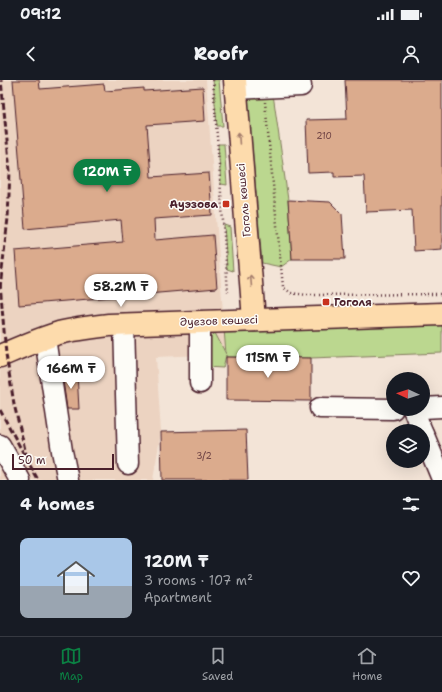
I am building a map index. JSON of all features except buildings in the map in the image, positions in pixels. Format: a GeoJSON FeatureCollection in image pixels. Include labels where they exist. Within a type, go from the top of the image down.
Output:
{"type":"FeatureCollection","features":[{"type":"Feature","properties":{"kind":"main road","name":"Гоголь көшесі"},"geometry":{"type":"LineString","coordinates":[[235,85],[254,320]]}},
{"type":"Feature","properties":{"kind":"main road","name":"Әуезов көшесі"},"geometry":{"type":"LineString","coordinates":[[0,356],[60,333],[79,329],[124,324],[442,314]]}},
{"type":"Feature","properties":{"kind":"lane"},"geometry":{"type":"LineString","coordinates":[[235,85],[263,88],[301,86]]}},
{"type":"Feature","properties":{"kind":"lane"},"geometry":{"type":"LineString","coordinates":[[200,322],[200,383]]}},
{"type":"Feature","properties":{"kind":"lane"},"geometry":{"type":"LineString","coordinates":[[124,324],[128,464]]}},
{"type":"Feature","properties":{"kind":"lane"},"geometry":{"type":"LineString","coordinates":[[45,338],[62,451],[68,480]]}},
{"type":"Feature","properties":{"kind":"lane"},"geometry":{"type":"LineString","coordinates":[[430,408],[442,407]]}},
{"type":"Feature","properties":{"kind":"lane"},"geometry":{"type":"LineString","coordinates":[[320,408],[386,409]]}},
{"type":"Feature","properties":{"kind":"lane"},"geometry":{"type":"LineString","coordinates":[[0,445],[20,480]]}},
{"type":"Feature","properties":{"kind":"lane"},"geometry":{"type":"LineString","coordinates":[[430,449],[442,479]]}},
{"type":"Feature","properties":{"kind":"path"},"geometry":{"type":"LineString","coordinates":[[214,80],[228,292]]}},
{"type":"Feature","properties":{"kind":"path"},"geometry":{"type":"LineString","coordinates":[[263,88],[283,287],[291,293],[307,295],[442,294]]}},
{"type":"Feature","properties":{"kind":"shaded area"},"geometry":{"type":"Polygon","coordinates":[[[0,80],[206,80],[226,354],[156,357],[161,432],[153,480],[0,480],[0,80]]]}},
{"type":"Feature","properties":{"kind":"green space"},"geometry":{"type":"Polygon","coordinates":[[[213,80],[219,80],[223,126],[217,126],[213,80]]]}},
{"type":"Feature","properties":{"kind":"green space"},"geometry":{"type":"Polygon","coordinates":[[[272,87],[288,200],[292,259],[281,267],[262,263],[247,89],[272,87]]]}},
{"type":"Feature","properties":{"kind":"green space"},"geometry":{"type":"Polygon","coordinates":[[[218,144],[224,144],[227,185],[221,184],[218,144]]]}},
{"type":"Feature","properties":{"kind":"green space"},"geometry":{"type":"Polygon","coordinates":[[[224,225],[230,227],[233,271],[227,269],[224,225]]]}},
{"type":"Feature","properties":{"kind":"green space"},"geometry":{"type":"Polygon","coordinates":[[[442,323],[442,353],[311,358],[226,357],[226,355],[223,368],[205,367],[204,344],[215,333],[226,354],[224,329],[442,323]]]}},
{"type":"Feature","properties":{"kind":"railway"},"geometry":{"type":"LineString","coordinates":[[0,288],[8,218],[10,171],[1,80]]}},
{"type":"Feature","properties":{"kind":"railway"},"geometry":{"type":"LineString","coordinates":[[0,283],[6,354],[14,404],[28,462]]}},
{"type":"Feature","properties":{"kind":"railway"},"geometry":{"type":"LineString","coordinates":[[0,410],[38,480]]}},
{"type":"Feature","properties":{"kind":"place","name":"Ауэзова"},"geometry":{"type":"Point","coordinates":[226,204]}},
{"type":"Feature","properties":{"kind":"place","name":"Гоголя"},"geometry":{"type":"Point","coordinates":[326,302]}}]}
